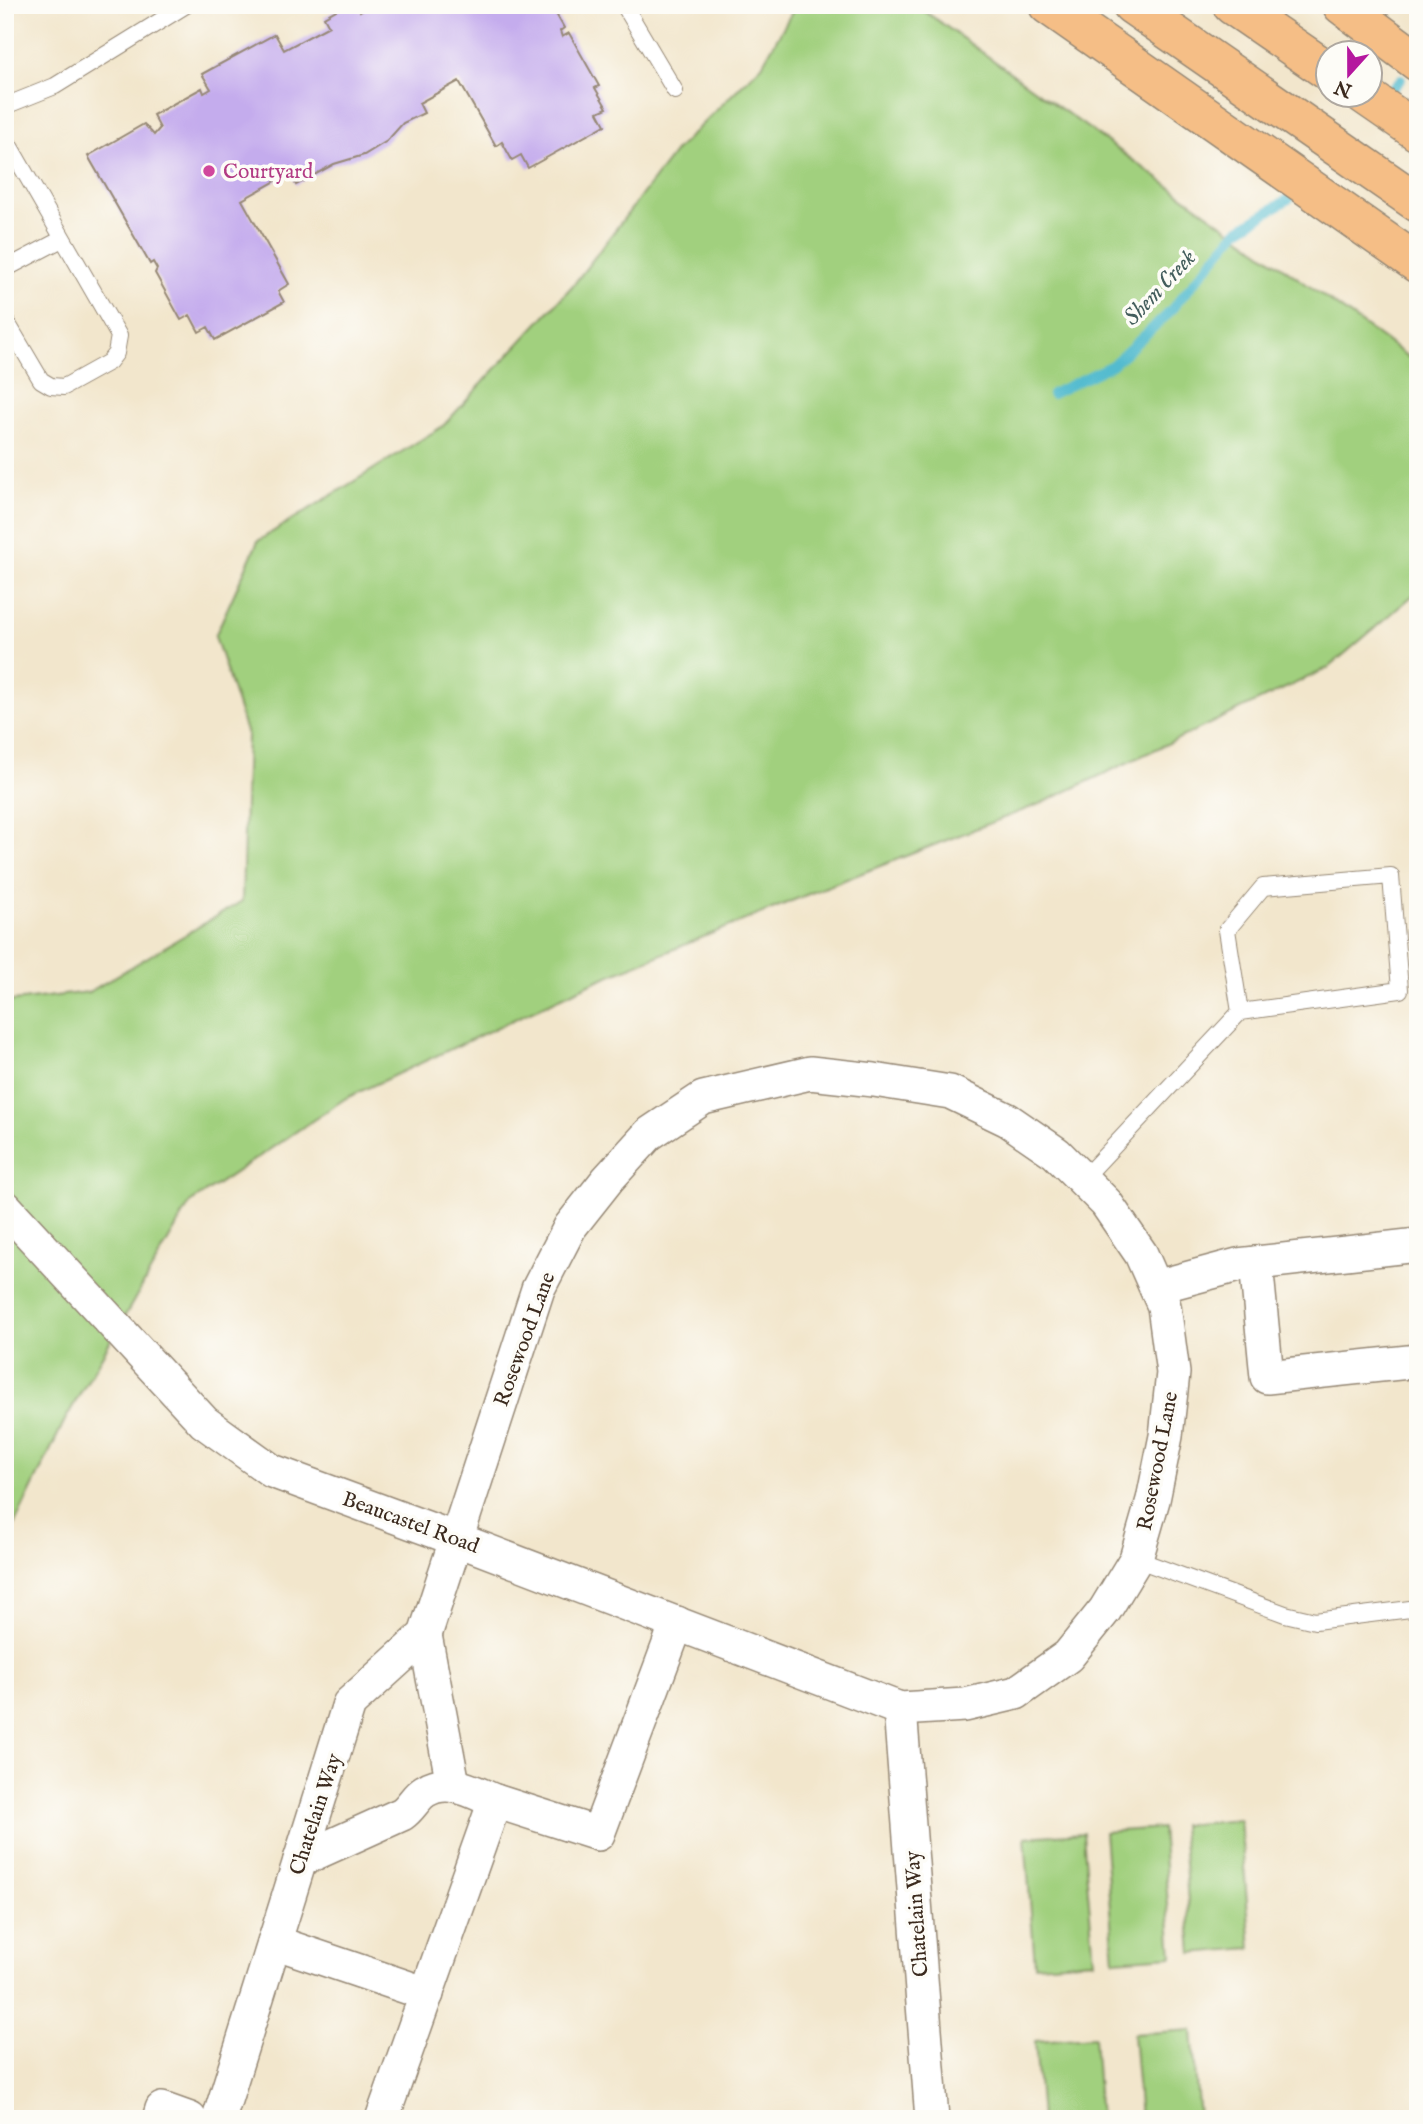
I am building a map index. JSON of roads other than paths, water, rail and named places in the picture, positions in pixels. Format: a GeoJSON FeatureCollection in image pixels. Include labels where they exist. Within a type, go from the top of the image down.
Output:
{"type":"FeatureCollection","features":[{"type":"Feature","properties":{"kind":"highway"},"geometry":{"type":"LineString","coordinates":[[1048,5],[1418,264]]}},
{"type":"Feature","properties":{"kind":"highway"},"geometry":{"type":"LineString","coordinates":[[1132,5],[1418,203]]}},
{"type":"Feature","properties":{"kind":"highway"},"geometry":{"type":"LineString","coordinates":[[1233,5],[1314,61]]}},
{"type":"Feature","properties":{"kind":"highway"},"geometry":{"type":"LineString","coordinates":[[1342,5],[1418,62]]}},
{"type":"Feature","properties":{"kind":"highway"},"geometry":{"type":"LineString","coordinates":[[1383,108],[1418,132]]}},
{"type":"Feature","properties":{"kind":"street","name":"Rosewood Lane"},"geometry":{"type":"LineString","coordinates":[[456,1539],[538,1289],[570,1227],[608,1179],[649,1134],[703,1098],[810,1073],[950,1092],[1008,1120],[1056,1153],[1105,1203],[1134,1244],[1164,1306],[1173,1373],[1166,1436],[1153,1500],[1136,1559],[1105,1610],[1068,1656],[1016,1693],[965,1705],[900,1709]]}},
{"type":"Feature","properties":{"kind":"street","name":"Beaucastel Road"},"geometry":{"type":"LineString","coordinates":[[5,1208],[204,1422],[272,1471],[900,1709]]}},
{"type":"Feature","properties":{"kind":"street"},"geometry":{"type":"LineString","coordinates":[[1156,1287],[1238,1265],[1418,1245]]}},
{"type":"Feature","properties":{"kind":"street"},"geometry":{"type":"LineString","coordinates":[[1256,1263],[1267,1377],[1418,1361]]}},
{"type":"Feature","properties":{"kind":"street","name":"Chatelain Way"},"geometry":{"type":"LineString","coordinates":[[219,2119],[349,1704],[425,1635],[456,1539]]}},
{"type":"Feature","properties":{"kind":"street"},"geometry":{"type":"LineString","coordinates":[[300,1860],[402,1814],[411,1808],[423,1791],[453,1784],[495,1801],[598,1834],[677,1623]]}},
{"type":"Feature","properties":{"kind":"street"},"geometry":{"type":"LineString","coordinates":[[425,1635],[453,1784]]}},
{"type":"Feature","properties":{"kind":"street","name":"Chatelain Way"},"geometry":{"type":"LineString","coordinates":[[900,1709],[932,2119]]}},
{"type":"Feature","properties":{"kind":"street"},"geometry":{"type":"LineString","coordinates":[[382,2119],[495,1801]]}},
{"type":"Feature","properties":{"kind":"street"},"geometry":{"type":"LineString","coordinates":[[274,1942],[427,1993]]}},
{"type":"Feature","properties":{"kind":"street"},"geometry":{"type":"LineString","coordinates":[[159,2119],[162,2109],[190,2119]]}},
{"type":"Feature","properties":{"kind":"lane"},"geometry":{"type":"LineString","coordinates":[[5,106],[55,86],[186,5]]}},
{"type":"Feature","properties":{"kind":"lane"},"geometry":{"type":"LineString","coordinates":[[624,5],[675,91]]}},
{"type":"Feature","properties":{"kind":"lane"},"geometry":{"type":"LineString","coordinates":[[5,138],[118,336],[116,353],[108,362],[64,387],[51,386],[41,380],[5,319]]}},
{"type":"Feature","properties":{"kind":"lane"},"geometry":{"type":"LineString","coordinates":[[5,269],[62,239]]}},
{"type":"Feature","properties":{"kind":"lane"},"geometry":{"type":"LineString","coordinates":[[1082,1180],[1240,1012],[1400,990],[1391,876],[1263,887],[1227,930],[1240,1012]]}},
{"type":"Feature","properties":{"kind":"lane"},"geometry":{"type":"LineString","coordinates":[[1136,1559],[1285,1614],[1315,1622],[1418,1608]]}},
{"type":"Feature","properties":{"kind":"waterway","name":"Shem Creek"},"geometry":{"type":"LineString","coordinates":[[1386,96],[1401,79]]}},
{"type":"Feature","properties":{"kind":"waterway","name":"Shem Creek"},"geometry":{"type":"LineString","coordinates":[[1052,394],[1112,365],[1166,316],[1237,231],[1290,198]]}},
{"type":"Feature","properties":{"kind":"place","name":"Courtyard"},"geometry":{"type":"Point","coordinates":[209,171]}}]}
